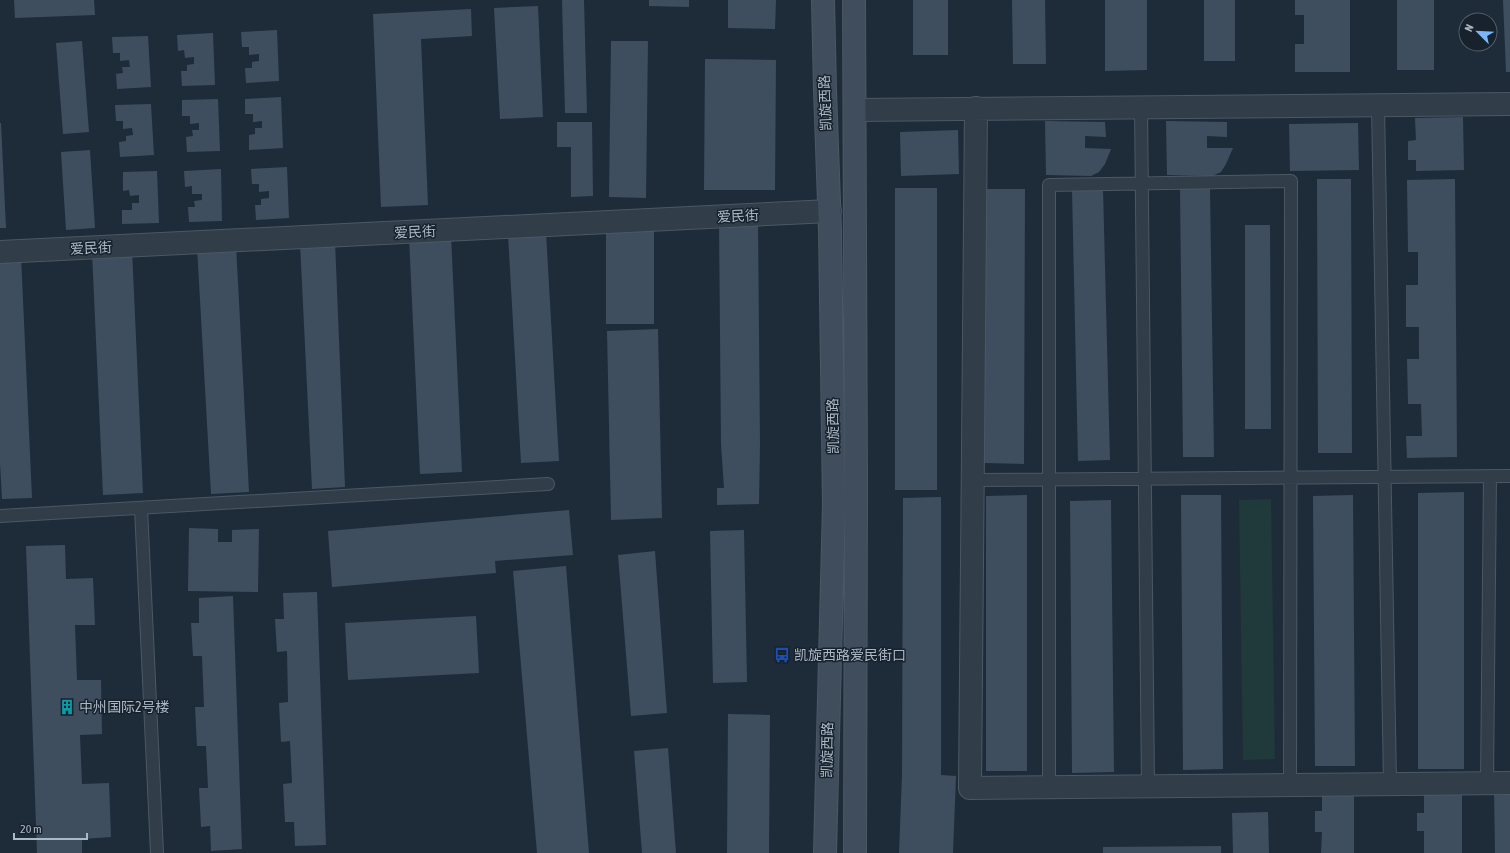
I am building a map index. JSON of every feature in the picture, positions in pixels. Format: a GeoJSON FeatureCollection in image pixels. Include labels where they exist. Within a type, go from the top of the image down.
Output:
{"type":"FeatureCollection","features":[{"type":"Feature","properties":{"kind":"main road","name":"凯旋西路"},"geometry":{"type":"LineString","coordinates":[[823,0],[830,211],[834,504],[825,853]]}},
{"type":"Feature","properties":{"kind":"main road","name":"凯旋西路"},"geometry":{"type":"LineString","coordinates":[[854,0],[855,853]]}},
{"type":"Feature","properties":{"kind":"street"},"geometry":{"type":"LineString","coordinates":[[855,110],[1510,104]]}},
{"type":"Feature","properties":{"kind":"street"},"geometry":{"type":"LineString","coordinates":[[976,108],[970,788],[1510,783]]}},
{"type":"Feature","properties":{"kind":"street","name":"爱民街"},"geometry":{"type":"LineString","coordinates":[[0,252],[830,211]]}},
{"type":"Feature","properties":{"kind":"lane"},"geometry":{"type":"LineString","coordinates":[[1378,105],[1390,784]]}},
{"type":"Feature","properties":{"kind":"lane"},"geometry":{"type":"LineString","coordinates":[[1141,107],[1148,786]]}},
{"type":"Feature","properties":{"kind":"lane"},"geometry":{"type":"LineString","coordinates":[[1049,787],[1049,185],[1291,181],[1290,785]]}},
{"type":"Feature","properties":{"kind":"lane"},"geometry":{"type":"LineString","coordinates":[[1487,783],[1490,476]]}},
{"type":"Feature","properties":{"kind":"lane"},"geometry":{"type":"LineString","coordinates":[[973,480],[1510,476]]}},
{"type":"Feature","properties":{"kind":"lane"},"geometry":{"type":"LineString","coordinates":[[0,516],[548,484]]}},
{"type":"Feature","properties":{"kind":"lane"},"geometry":{"type":"LineString","coordinates":[[141,508],[157,853]]}},
{"type":"Feature","properties":{"kind":"green space"},"geometry":{"type":"Polygon","coordinates":[[[1271,499],[1275,759],[1243,760],[1239,500],[1271,499]]]}},
{"type":"Feature","properties":{"kind":"building"},"geometry":{"type":"Polygon","coordinates":[[[14,0],[94,0],[95,15],[15,18],[14,0]]]}},
{"type":"Feature","properties":{"kind":"building"},"geometry":{"type":"Polygon","coordinates":[[[562,0],[584,0],[587,113],[565,113],[562,0]]]}},
{"type":"Feature","properties":{"kind":"building"},"geometry":{"type":"Polygon","coordinates":[[[649,0],[689,0],[689,7],[649,6],[649,0]]]}},
{"type":"Feature","properties":{"kind":"building"},"geometry":{"type":"Polygon","coordinates":[[[728,0],[776,0],[775,29],[728,28],[728,0]]]}},
{"type":"Feature","properties":{"kind":"building"},"geometry":{"type":"Polygon","coordinates":[[[913,0],[948,0],[948,55],[913,55],[913,0]]]}},
{"type":"Feature","properties":{"kind":"building"},"geometry":{"type":"Polygon","coordinates":[[[1012,0],[1045,0],[1046,64],[1013,64],[1012,0]]]}},
{"type":"Feature","properties":{"kind":"building"},"geometry":{"type":"Polygon","coordinates":[[[1105,0],[1147,0],[1147,70],[1105,71],[1105,0]]]}},
{"type":"Feature","properties":{"kind":"building"},"geometry":{"type":"Polygon","coordinates":[[[1204,0],[1235,0],[1235,61],[1204,61],[1204,0]]]}},
{"type":"Feature","properties":{"kind":"building"},"geometry":{"type":"Polygon","coordinates":[[[1295,0],[1350,0],[1350,72],[1295,72],[1295,44],[1304,44],[1304,15],[1295,15],[1295,0]]]}},
{"type":"Feature","properties":{"kind":"building"},"geometry":{"type":"Polygon","coordinates":[[[1397,0],[1434,0],[1434,70],[1397,70],[1397,0]]]}},
{"type":"Feature","properties":{"kind":"building"},"geometry":{"type":"Polygon","coordinates":[[[1503,0],[1510,0],[1510,72],[1506,72],[1503,0]]]}},
{"type":"Feature","properties":{"kind":"building"},"geometry":{"type":"Polygon","coordinates":[[[538,6],[543,117],[500,119],[494,8],[538,6]]]}},
{"type":"Feature","properties":{"kind":"building"},"geometry":{"type":"Polygon","coordinates":[[[471,9],[472,36],[421,39],[428,205],[381,207],[373,14],[471,9]]]}},
{"type":"Feature","properties":{"kind":"building"},"geometry":{"type":"Polygon","coordinates":[[[277,30],[279,81],[246,83],[245,68],[252,68],[252,62],[259,61],[259,54],[249,55],[249,47],[242,47],[241,32],[277,30]]]}},
{"type":"Feature","properties":{"kind":"building"},"geometry":{"type":"Polygon","coordinates":[[[213,33],[215,85],[182,86],[181,71],[187,71],[187,65],[194,64],[194,57],[185,58],[184,50],[178,51],[177,35],[213,33]]]}},
{"type":"Feature","properties":{"kind":"building"},"geometry":{"type":"Polygon","coordinates":[[[148,36],[151,87],[117,89],[116,74],[123,73],[122,67],[130,67],[129,60],[120,61],[120,53],[113,53],[112,37],[148,36]]]}},
{"type":"Feature","properties":{"kind":"building"},"geometry":{"type":"Polygon","coordinates":[[[82,41],[89,132],[63,134],[56,43],[82,41]]]}},
{"type":"Feature","properties":{"kind":"building"},"geometry":{"type":"Polygon","coordinates":[[[611,41],[648,41],[646,198],[609,197],[611,41]]]}},
{"type":"Feature","properties":{"kind":"building"},"geometry":{"type":"Polygon","coordinates":[[[705,59],[776,60],[775,190],[704,190],[705,59]]]}},
{"type":"Feature","properties":{"kind":"building"},"geometry":{"type":"Polygon","coordinates":[[[281,97],[283,148],[249,150],[249,135],[255,134],[255,128],[262,128],[262,121],[253,122],[253,114],[245,114],[245,99],[281,97]]]}},
{"type":"Feature","properties":{"kind":"building"},"geometry":{"type":"Polygon","coordinates":[[[218,99],[220,151],[187,152],[186,137],[193,136],[192,130],[199,130],[199,123],[190,124],[190,116],[182,116],[182,100],[218,99]]]}},
{"type":"Feature","properties":{"kind":"building"},"geometry":{"type":"Polygon","coordinates":[[[151,104],[154,155],[120,157],[119,142],[126,141],[126,136],[133,135],[132,128],[123,129],[123,121],[116,121],[115,105],[151,104]]]}},
{"type":"Feature","properties":{"kind":"building"},"geometry":{"type":"Polygon","coordinates":[[[1463,117],[1464,170],[1416,171],[1416,160],[1408,160],[1408,141],[1416,140],[1415,118],[1463,117]]]}},
{"type":"Feature","properties":{"kind":"building"},"geometry":{"type":"Polygon","coordinates":[[[1045,121],[1105,122],[1106,137],[1085,136],[1085,148],[1111,149],[1105,164],[1099,172],[1091,176],[1046,175],[1045,121]]]}},
{"type":"Feature","properties":{"kind":"building"},"geometry":{"type":"Polygon","coordinates":[[[1166,121],[1227,122],[1227,137],[1207,136],[1207,148],[1233,148],[1221,172],[1212,176],[1167,175],[1166,121]]]}},
{"type":"Feature","properties":{"kind":"building"},"geometry":{"type":"Polygon","coordinates":[[[557,122],[592,122],[593,196],[571,197],[571,147],[557,147],[557,122]]]}},
{"type":"Feature","properties":{"kind":"building"},"geometry":{"type":"Polygon","coordinates":[[[1,123],[6,228],[0,228],[1,123]]]}},
{"type":"Feature","properties":{"kind":"building"},"geometry":{"type":"Polygon","coordinates":[[[1358,123],[1359,170],[1290,171],[1289,124],[1358,123]]]}},
{"type":"Feature","properties":{"kind":"building"},"geometry":{"type":"Polygon","coordinates":[[[958,130],[959,174],[901,176],[900,132],[958,130]]]}},
{"type":"Feature","properties":{"kind":"building"},"geometry":{"type":"Polygon","coordinates":[[[90,150],[95,228],[66,230],[61,152],[90,150]]]}},
{"type":"Feature","properties":{"kind":"building"},"geometry":{"type":"Polygon","coordinates":[[[287,167],[289,218],[256,220],[255,205],[261,205],[261,199],[269,198],[269,191],[259,192],[259,184],[252,184],[251,169],[287,167]]]}},
{"type":"Feature","properties":{"kind":"building"},"geometry":{"type":"Polygon","coordinates":[[[221,169],[222,221],[189,222],[188,207],[195,207],[194,201],[202,200],[202,194],[192,194],[192,186],[185,187],[184,171],[221,169]]]}},
{"type":"Feature","properties":{"kind":"building"},"geometry":{"type":"Polygon","coordinates":[[[157,171],[159,223],[122,224],[122,210],[132,210],[132,203],[139,203],[139,195],[130,196],[129,190],[123,191],[123,172],[157,171]]]}},
{"type":"Feature","properties":{"kind":"building"},"geometry":{"type":"Polygon","coordinates":[[[1317,179],[1351,179],[1352,453],[1318,453],[1317,179]]]}},
{"type":"Feature","properties":{"kind":"building"},"geometry":{"type":"Polygon","coordinates":[[[1455,179],[1457,457],[1407,458],[1406,436],[1422,436],[1421,404],[1408,404],[1407,359],[1419,359],[1419,327],[1406,327],[1406,285],[1418,285],[1418,252],[1408,252],[1407,180],[1455,179]]]}},
{"type":"Feature","properties":{"kind":"building"},"geometry":{"type":"Polygon","coordinates":[[[895,188],[937,188],[937,490],[895,490],[895,188]]]}},
{"type":"Feature","properties":{"kind":"building"},"geometry":{"type":"Polygon","coordinates":[[[1210,188],[1214,457],[1183,457],[1180,189],[1210,188]]]}},
{"type":"Feature","properties":{"kind":"building"},"geometry":{"type":"Polygon","coordinates":[[[984,189],[1025,189],[1024,464],[983,463],[984,189]]]}},
{"type":"Feature","properties":{"kind":"building"},"geometry":{"type":"Polygon","coordinates":[[[1103,189],[1110,460],[1078,461],[1072,190],[1103,189]]]}},
{"type":"Feature","properties":{"kind":"building"},"geometry":{"type":"Polygon","coordinates":[[[719,222],[758,222],[760,444],[759,504],[717,505],[717,488],[724,488],[721,444],[719,222]]]}},
{"type":"Feature","properties":{"kind":"building"},"geometry":{"type":"Polygon","coordinates":[[[1245,225],[1270,225],[1271,429],[1245,429],[1245,225]]]}},
{"type":"Feature","properties":{"kind":"building"},"geometry":{"type":"Polygon","coordinates":[[[606,229],[654,229],[654,324],[606,324],[606,229]]]}},
{"type":"Feature","properties":{"kind":"building"},"geometry":{"type":"Polygon","coordinates":[[[546,232],[559,461],[521,463],[508,235],[546,232]]]}},
{"type":"Feature","properties":{"kind":"building"},"geometry":{"type":"Polygon","coordinates":[[[451,235],[462,472],[420,474],[409,237],[451,235]]]}},
{"type":"Feature","properties":{"kind":"building"},"geometry":{"type":"Polygon","coordinates":[[[335,241],[345,487],[312,489],[300,243],[335,241]]]}},
{"type":"Feature","properties":{"kind":"building"},"geometry":{"type":"Polygon","coordinates":[[[236,245],[249,492],[211,494],[197,247],[236,245]]]}},
{"type":"Feature","properties":{"kind":"building"},"geometry":{"type":"Polygon","coordinates":[[[132,249],[143,493],[103,495],[92,252],[132,249]]]}},
{"type":"Feature","properties":{"kind":"building"},"geometry":{"type":"Polygon","coordinates":[[[21,256],[32,498],[2,499],[0,463],[0,257],[21,256]]]}},
{"type":"Feature","properties":{"kind":"building"},"geometry":{"type":"Polygon","coordinates":[[[658,329],[662,518],[611,520],[607,331],[658,329]]]}},
{"type":"Feature","properties":{"kind":"building"},"geometry":{"type":"Polygon","coordinates":[[[1464,492],[1464,769],[1418,769],[1418,493],[1464,492]]]}},
{"type":"Feature","properties":{"kind":"building"},"geometry":{"type":"Polygon","coordinates":[[[1027,495],[1027,771],[986,771],[986,496],[1027,495]]]}},
{"type":"Feature","properties":{"kind":"building"},"geometry":{"type":"Polygon","coordinates":[[[1181,495],[1221,495],[1223,769],[1183,770],[1181,495]]]}},
{"type":"Feature","properties":{"kind":"building"},"geometry":{"type":"Polygon","coordinates":[[[1353,495],[1355,766],[1315,766],[1313,496],[1353,495]]]}},
{"type":"Feature","properties":{"kind":"building"},"geometry":{"type":"Polygon","coordinates":[[[941,497],[941,775],[956,776],[953,853],[899,853],[902,775],[903,498],[941,497]]]}},
{"type":"Feature","properties":{"kind":"building"},"geometry":{"type":"Polygon","coordinates":[[[1111,500],[1114,772],[1072,773],[1070,501],[1111,500]]]}},
{"type":"Feature","properties":{"kind":"building"},"geometry":{"type":"Polygon","coordinates":[[[569,510],[573,555],[495,561],[496,573],[332,587],[328,531],[569,510]]]}},
{"type":"Feature","properties":{"kind":"building"},"geometry":{"type":"Polygon","coordinates":[[[189,528],[218,529],[218,542],[232,542],[232,530],[259,529],[258,592],[188,591],[189,528]]]}},
{"type":"Feature","properties":{"kind":"building"},"geometry":{"type":"Polygon","coordinates":[[[744,530],[747,682],[713,683],[710,531],[744,530]]]}},
{"type":"Feature","properties":{"kind":"building","name":"中州国际2号楼"},"geometry":{"type":"Polygon","coordinates":[[[65,545],[66,579],[93,578],[95,625],[75,625],[77,680],[101,680],[102,734],[80,735],[82,784],[109,783],[111,837],[82,839],[82,853],[37,853],[26,546],[65,545]]]}},
{"type":"Feature","properties":{"kind":"building"},"geometry":{"type":"Polygon","coordinates":[[[655,551],[667,713],[631,716],[618,555],[655,551]]]}},
{"type":"Feature","properties":{"kind":"building"},"geometry":{"type":"Polygon","coordinates":[[[566,566],[589,853],[537,853],[513,571],[566,566]]]}},
{"type":"Feature","properties":{"kind":"building"},"geometry":{"type":"Polygon","coordinates":[[[317,592],[326,845],[295,846],[294,822],[285,822],[283,784],[292,783],[290,741],[281,742],[279,703],[288,702],[287,651],[277,652],[275,619],[284,619],[283,593],[317,592]]]}},
{"type":"Feature","properties":{"kind":"building"},"geometry":{"type":"Polygon","coordinates":[[[233,596],[242,849],[211,851],[210,826],[201,827],[199,788],[208,788],[206,746],[197,746],[195,707],[204,707],[202,656],[193,656],[191,623],[199,623],[199,598],[233,596]]]}},
{"type":"Feature","properties":{"kind":"building"},"geometry":{"type":"Polygon","coordinates":[[[476,616],[479,673],[348,680],[345,623],[476,616]]]}},
{"type":"Feature","properties":{"kind":"building"},"geometry":{"type":"Polygon","coordinates":[[[728,714],[770,715],[769,853],[727,853],[728,714]]]}},
{"type":"Feature","properties":{"kind":"building"},"geometry":{"type":"Polygon","coordinates":[[[668,748],[676,853],[642,853],[634,751],[668,748]]]}},
{"type":"Feature","properties":{"kind":"building"},"geometry":{"type":"Polygon","coordinates":[[[1494,787],[1510,787],[1510,853],[1495,853],[1494,787]]]}},
{"type":"Feature","properties":{"kind":"building"},"geometry":{"type":"Polygon","coordinates":[[[1462,789],[1462,853],[1424,853],[1424,831],[1417,831],[1417,813],[1424,813],[1424,790],[1462,789]]]}},
{"type":"Feature","properties":{"kind":"building"},"geometry":{"type":"Polygon","coordinates":[[[1322,794],[1354,795],[1354,853],[1321,853],[1322,832],[1315,832],[1315,811],[1322,811],[1322,794]]]}},
{"type":"Feature","properties":{"kind":"building"},"geometry":{"type":"Polygon","coordinates":[[[1268,812],[1269,853],[1233,853],[1232,813],[1268,812]]]}},
{"type":"Feature","properties":{"kind":"building"},"geometry":{"type":"Polygon","coordinates":[[[1221,846],[1221,853],[1103,853],[1103,847],[1221,846]]]}},
{"type":"Feature","properties":{"kind":"place","name":"凯旋西路爱民街口"},"geometry":{"type":"Point","coordinates":[782,655]}},
{"type":"Feature","properties":{"kind":"place","name":"中州国际2号楼"},"geometry":{"type":"Point","coordinates":[67,707]}}]}
